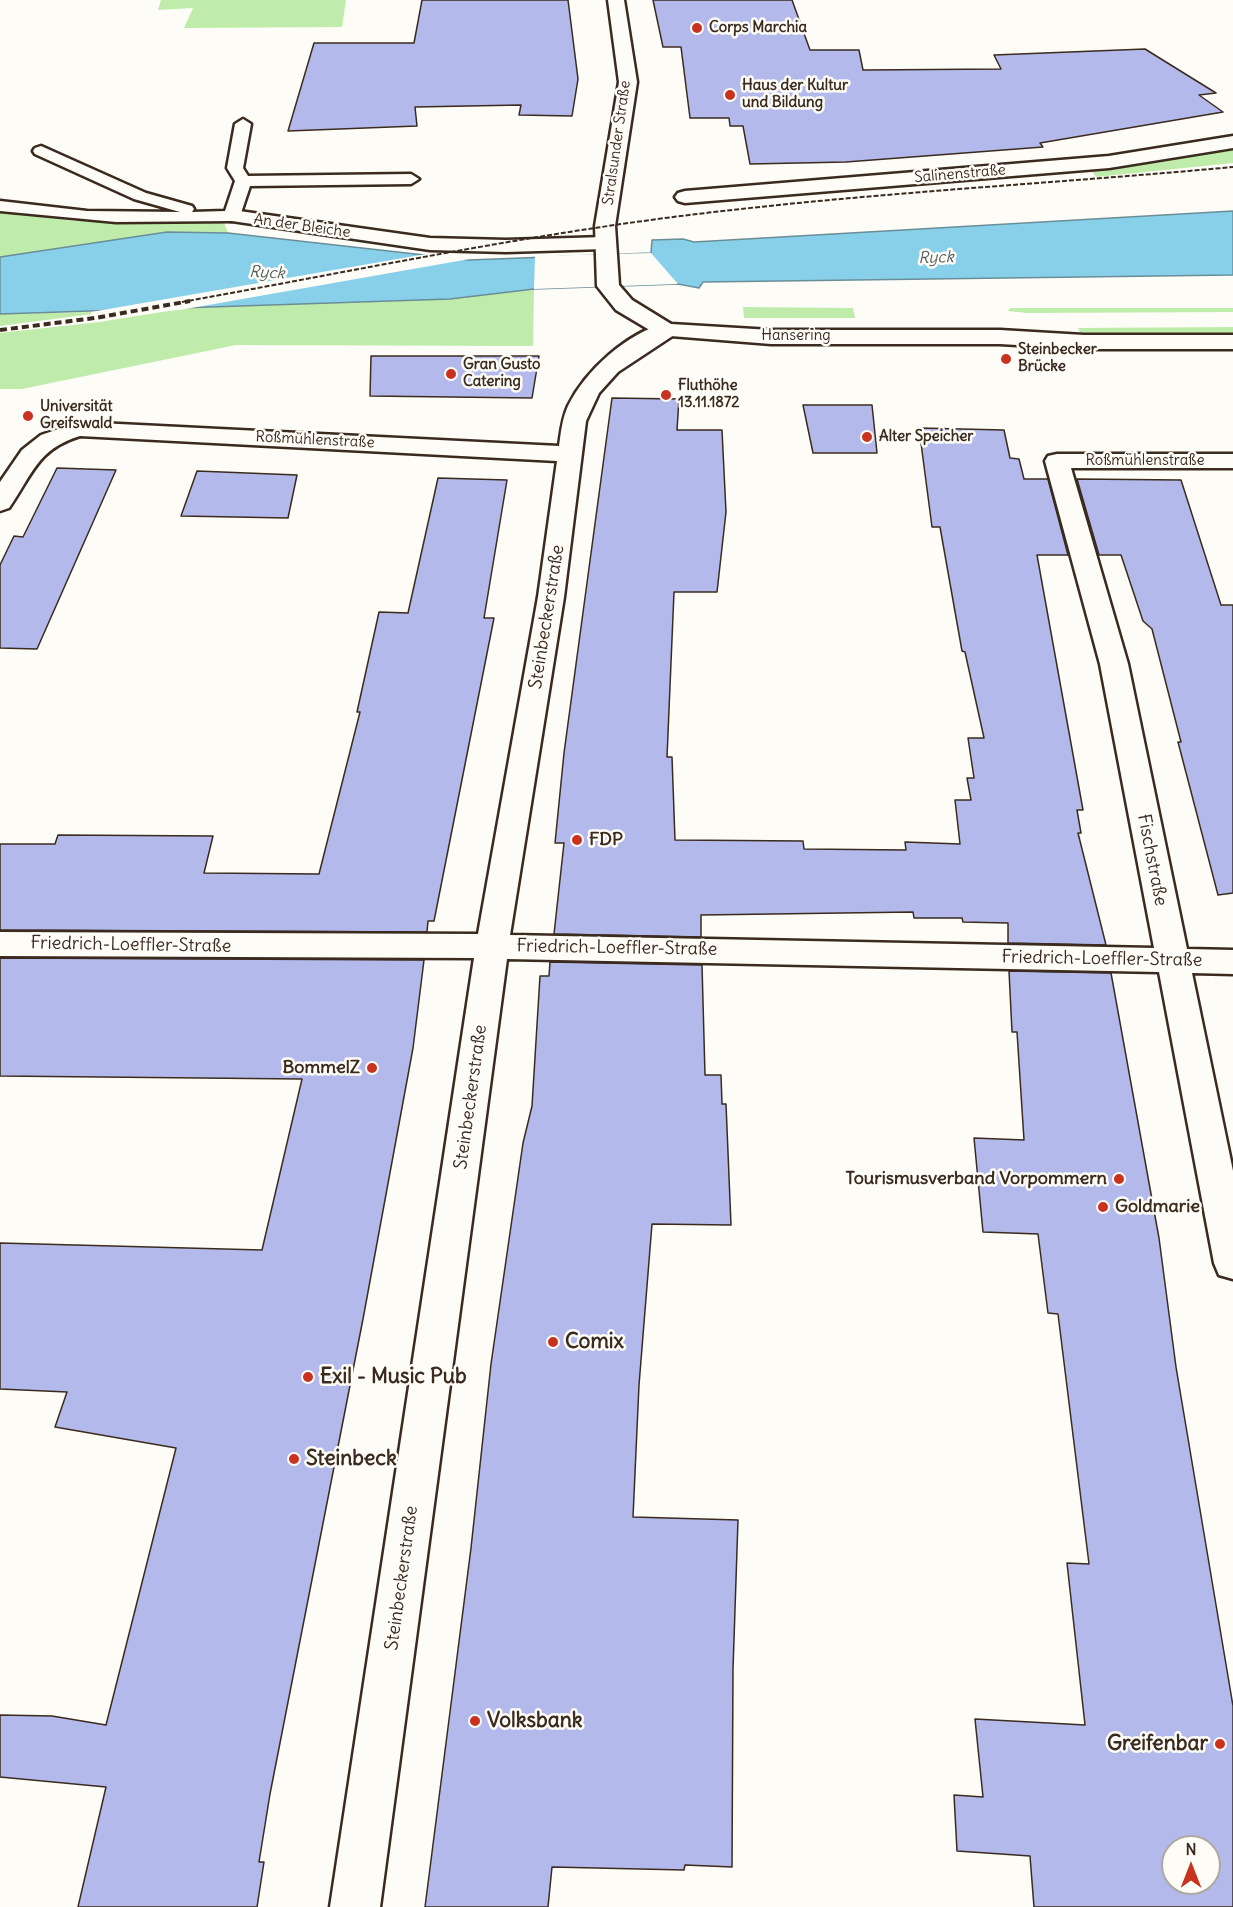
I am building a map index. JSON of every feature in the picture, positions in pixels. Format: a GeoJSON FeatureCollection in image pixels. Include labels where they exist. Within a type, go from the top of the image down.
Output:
{"type":"FeatureCollection","features":[{"type":"Feature","properties":{"kind":"street","name":"Stralsunder Straße"},"geometry":{"type":"LineString","coordinates":[[608,286],[605,248],[628,82],[616,0]]}},
{"type":"Feature","properties":{"kind":"street","name":"Salinenstraße"},"geometry":{"type":"LineString","coordinates":[[685,197],[1109,162],[1233,142]]}},
{"type":"Feature","properties":{"kind":"street","name":"An der Bleiche"},"geometry":{"type":"LineString","coordinates":[[232,216],[430,244],[605,248]]}},
{"type":"Feature","properties":{"kind":"street","name":"Hansering"},"geometry":{"type":"LineString","coordinates":[[608,286],[624,305],[666,330],[771,337],[1000,337],[1084,342],[1233,342]]}},
{"type":"Feature","properties":{"kind":"street","name":"Hansering"},"geometry":{"type":"LineString","coordinates":[[1000,337],[1076,323],[1233,322]]}},
{"type":"Feature","properties":{"kind":"street","name":"Steinbeckerstraße"},"geometry":{"type":"LineString","coordinates":[[355,1907],[492,946],[551,597],[574,421],[580,402],[591,386],[633,347],[666,330]]}},
{"type":"Feature","properties":{"kind":"street","name":"Roßmühlenstraße"},"geometry":{"type":"LineString","coordinates":[[0,503],[33,449],[60,433],[99,428],[145,426],[571,454]]}},
{"type":"Feature","properties":{"kind":"street","name":"Roßmühlenstraße"},"geometry":{"type":"LineString","coordinates":[[1058,461],[1233,461]]}},
{"type":"Feature","properties":{"kind":"street","name":"Fischstraße"},"geometry":{"type":"LineString","coordinates":[[1058,461],[1114,664],[1233,1263]]}},
{"type":"Feature","properties":{"kind":"street","name":"Friedrich-Loeffler-Straße"},"geometry":{"type":"LineString","coordinates":[[0,944],[492,946],[1233,962]]}},
{"type":"Feature","properties":{"kind":"lane"},"geometry":{"type":"LineString","coordinates":[[41,151],[140,196],[175,208],[232,216],[243,181],[235,168],[243,124]]}},
{"type":"Feature","properties":{"kind":"lane"},"geometry":{"type":"LineString","coordinates":[[243,181],[411,179]]}},
{"type":"Feature","properties":{"kind":"lane","name":"An der Bleiche"},"geometry":{"type":"LineString","coordinates":[[0,206],[83,218],[143,219],[232,216]]}},
{"type":"Feature","properties":{"kind":"green space"},"geometry":{"type":"Polygon","coordinates":[[[161,0],[346,0],[342,27],[184,28],[193,8],[158,10],[161,0]]]}},
{"type":"Feature","properties":{"kind":"green space"},"geometry":{"type":"Polygon","coordinates":[[[1233,149],[1233,163],[1096,177],[1091,170],[1233,149]]]}},
{"type":"Feature","properties":{"kind":"green space"},"geometry":{"type":"Polygon","coordinates":[[[0,212],[75,221],[223,220],[228,233],[196,232],[0,257],[0,212]]]}},
{"type":"Feature","properties":{"kind":"green space"},"geometry":{"type":"Polygon","coordinates":[[[534,289],[533,346],[236,345],[22,389],[0,389],[0,333],[99,322],[206,305],[450,299],[534,289]]]}},
{"type":"Feature","properties":{"kind":"green space"},"geometry":{"type":"Polygon","coordinates":[[[743,307],[853,308],[855,318],[744,318],[743,307]]]}},
{"type":"Feature","properties":{"kind":"green space"},"geometry":{"type":"Polygon","coordinates":[[[1010,308],[1233,308],[1233,312],[1027,313],[1008,311],[1010,308]]]}},
{"type":"Feature","properties":{"kind":"green space"},"geometry":{"type":"Polygon","coordinates":[[[91,312],[92,314],[0,326],[0,314],[91,312]]]}},
{"type":"Feature","properties":{"kind":"green space"},"geometry":{"type":"Polygon","coordinates":[[[1233,327],[1233,337],[1082,337],[1078,328],[1233,327]]]}},
{"type":"Feature","properties":{"kind":"water","name":"Ryck"},"geometry":{"type":"Polygon","coordinates":[[[1233,211],[1233,275],[703,282],[699,288],[678,284],[534,289],[450,299],[0,314],[0,257],[167,232],[228,233],[469,260],[651,253],[652,240],[683,239],[694,242],[1233,211]]]}},
{"type":"Feature","properties":{"kind":"pier"},"geometry":{"type":"Polygon","coordinates":[[[432,253],[481,257],[180,310],[93,315],[91,312],[432,253]]]}},
{"type":"Feature","properties":{"kind":"pier"},"geometry":{"type":"Polygon","coordinates":[[[651,253],[678,284],[534,289],[535,256],[651,253]]]}},
{"type":"Feature","properties":{"kind":"building"},"geometry":{"type":"Polygon","coordinates":[[[422,0],[568,0],[578,79],[572,116],[519,115],[521,105],[415,107],[417,126],[288,131],[314,43],[414,43],[422,0]]]}},
{"type":"Feature","properties":{"kind":"building"},"geometry":{"type":"Polygon","coordinates":[[[653,0],[792,0],[810,50],[859,50],[863,70],[1001,69],[994,55],[1145,49],[1216,93],[1199,95],[1223,112],[1040,143],[1043,147],[846,162],[750,164],[743,126],[730,126],[729,118],[690,118],[681,47],[663,47],[653,0]]]}},
{"type":"Feature","properties":{"kind":"building"},"geometry":{"type":"Polygon","coordinates":[[[371,356],[539,356],[532,398],[370,396],[371,356]]]}},
{"type":"Feature","properties":{"kind":"building"},"geometry":{"type":"Polygon","coordinates":[[[612,398],[679,399],[677,430],[722,430],[726,512],[717,592],[674,592],[667,757],[672,757],[675,840],[803,841],[804,849],[906,850],[905,842],[960,844],[955,800],[971,800],[967,778],[974,778],[968,738],[984,738],[965,652],[962,651],[940,527],[932,527],[919,428],[1004,430],[1010,458],[1019,459],[1024,479],[1048,479],[1068,555],[1037,555],[1083,810],[1077,810],[1081,833],[1078,833],[1106,945],[1008,943],[1008,923],[963,922],[962,918],[914,918],[913,912],[701,915],[701,937],[554,934],[564,843],[555,843],[564,753],[612,398]]]}},
{"type":"Feature","properties":{"kind":"building"},"geometry":{"type":"Polygon","coordinates":[[[803,405],[872,405],[877,453],[813,453],[803,405]]]}},
{"type":"Feature","properties":{"kind":"building"},"geometry":{"type":"Polygon","coordinates":[[[57,468],[116,470],[37,649],[0,648],[0,565],[14,536],[23,537],[57,468]]]}},
{"type":"Feature","properties":{"kind":"building"},"geometry":{"type":"Polygon","coordinates":[[[197,471],[297,475],[288,518],[181,516],[197,471]]]}},
{"type":"Feature","properties":{"kind":"building"},"geometry":{"type":"Polygon","coordinates":[[[438,478],[507,480],[484,618],[494,618],[434,921],[428,921],[427,932],[0,930],[0,844],[55,844],[58,835],[213,836],[204,873],[319,874],[360,712],[357,712],[379,612],[408,613],[438,478]]]}},
{"type":"Feature","properties":{"kind":"building"},"geometry":{"type":"Polygon","coordinates":[[[1077,479],[1181,480],[1221,605],[1233,605],[1233,893],[1218,895],[1178,742],[1181,742],[1152,629],[1143,621],[1121,555],[1099,555],[1077,479]]]}},
{"type":"Feature","properties":{"kind":"building"},"geometry":{"type":"Polygon","coordinates":[[[0,958],[424,960],[413,1048],[363,1319],[270,1794],[259,1862],[264,1862],[257,1907],[78,1907],[106,1787],[0,1777],[0,1715],[52,1716],[106,1725],[176,1448],[55,1427],[67,1392],[0,1389],[0,1243],[262,1250],[302,1079],[0,1076],[0,958]]]}},
{"type":"Feature","properties":{"kind":"building"},"geometry":{"type":"Polygon","coordinates":[[[550,962],[702,965],[705,1075],[721,1075],[722,1104],[726,1104],[731,1225],[652,1224],[639,1385],[633,1517],[738,1520],[733,1669],[732,1867],[685,1865],[684,1870],[552,1867],[548,1907],[425,1907],[471,1548],[491,1364],[523,1143],[532,1106],[540,976],[549,976],[550,962]]]}},
{"type":"Feature","properties":{"kind":"building"},"geometry":{"type":"Polygon","coordinates":[[[1009,971],[1111,973],[1159,1238],[1176,1367],[1233,1706],[1233,1907],[1034,1907],[1030,1856],[957,1851],[954,1795],[983,1797],[975,1719],[1085,1725],[1067,1563],[1089,1564],[1058,1314],[1048,1313],[1038,1234],[983,1232],[974,1138],[1024,1140],[1017,1032],[1012,1032],[1009,971]]]}},
{"type":"Feature","properties":{"kind":"railway"},"geometry":{"type":"LineString","coordinates":[[182,302],[618,224],[750,208],[888,195],[1233,167]]}},
{"type":"Feature","properties":{"kind":"railway"},"geometry":{"type":"LineString","coordinates":[[0,330],[95,318],[190,301]]}},
{"type":"Feature","properties":{"kind":"place","name":"Corps Marchia"},"geometry":{"type":"Point","coordinates":[697,28]}},
{"type":"Feature","properties":{"kind":"place","name":"Haus der Kultur und Bildung"},"geometry":{"type":"Point","coordinates":[730,95]}},
{"type":"Feature","properties":{"kind":"place","name":"Steinbecker Brücke"},"geometry":{"type":"Point","coordinates":[1006,359]}},
{"type":"Feature","properties":{"kind":"place","name":"Gran Gusto Catering"},"geometry":{"type":"Point","coordinates":[451,374]}},
{"type":"Feature","properties":{"kind":"place","name":"Fluthöhe 13.11.1872"},"geometry":{"type":"Point","coordinates":[666,395]}},
{"type":"Feature","properties":{"kind":"place","name":"Universität Greifswald"},"geometry":{"type":"Point","coordinates":[28,416]}},
{"type":"Feature","properties":{"kind":"place","name":"Alter Speicher"},"geometry":{"type":"Point","coordinates":[867,437]}},
{"type":"Feature","properties":{"kind":"place","name":"FDP"},"geometry":{"type":"Point","coordinates":[577,840]}},
{"type":"Feature","properties":{"kind":"place","name":"BommelZ"},"geometry":{"type":"Point","coordinates":[372,1068]}},
{"type":"Feature","properties":{"kind":"place","name":"Tourismusverband Vorpommern"},"geometry":{"type":"Point","coordinates":[1119,1179]}},
{"type":"Feature","properties":{"kind":"place","name":"Goldmarie"},"geometry":{"type":"Point","coordinates":[1103,1207]}},
{"type":"Feature","properties":{"kind":"place","name":"Comix"},"geometry":{"type":"Point","coordinates":[553,1342]}},
{"type":"Feature","properties":{"kind":"place","name":"Exil - Music Pub"},"geometry":{"type":"Point","coordinates":[308,1377]}},
{"type":"Feature","properties":{"kind":"place","name":"Steinbeck"},"geometry":{"type":"Point","coordinates":[294,1459]}},
{"type":"Feature","properties":{"kind":"place","name":"Volksbank"},"geometry":{"type":"Point","coordinates":[475,1721]}},
{"type":"Feature","properties":{"kind":"place","name":"Greifenbar"},"geometry":{"type":"Point","coordinates":[1220,1744]}}]}
